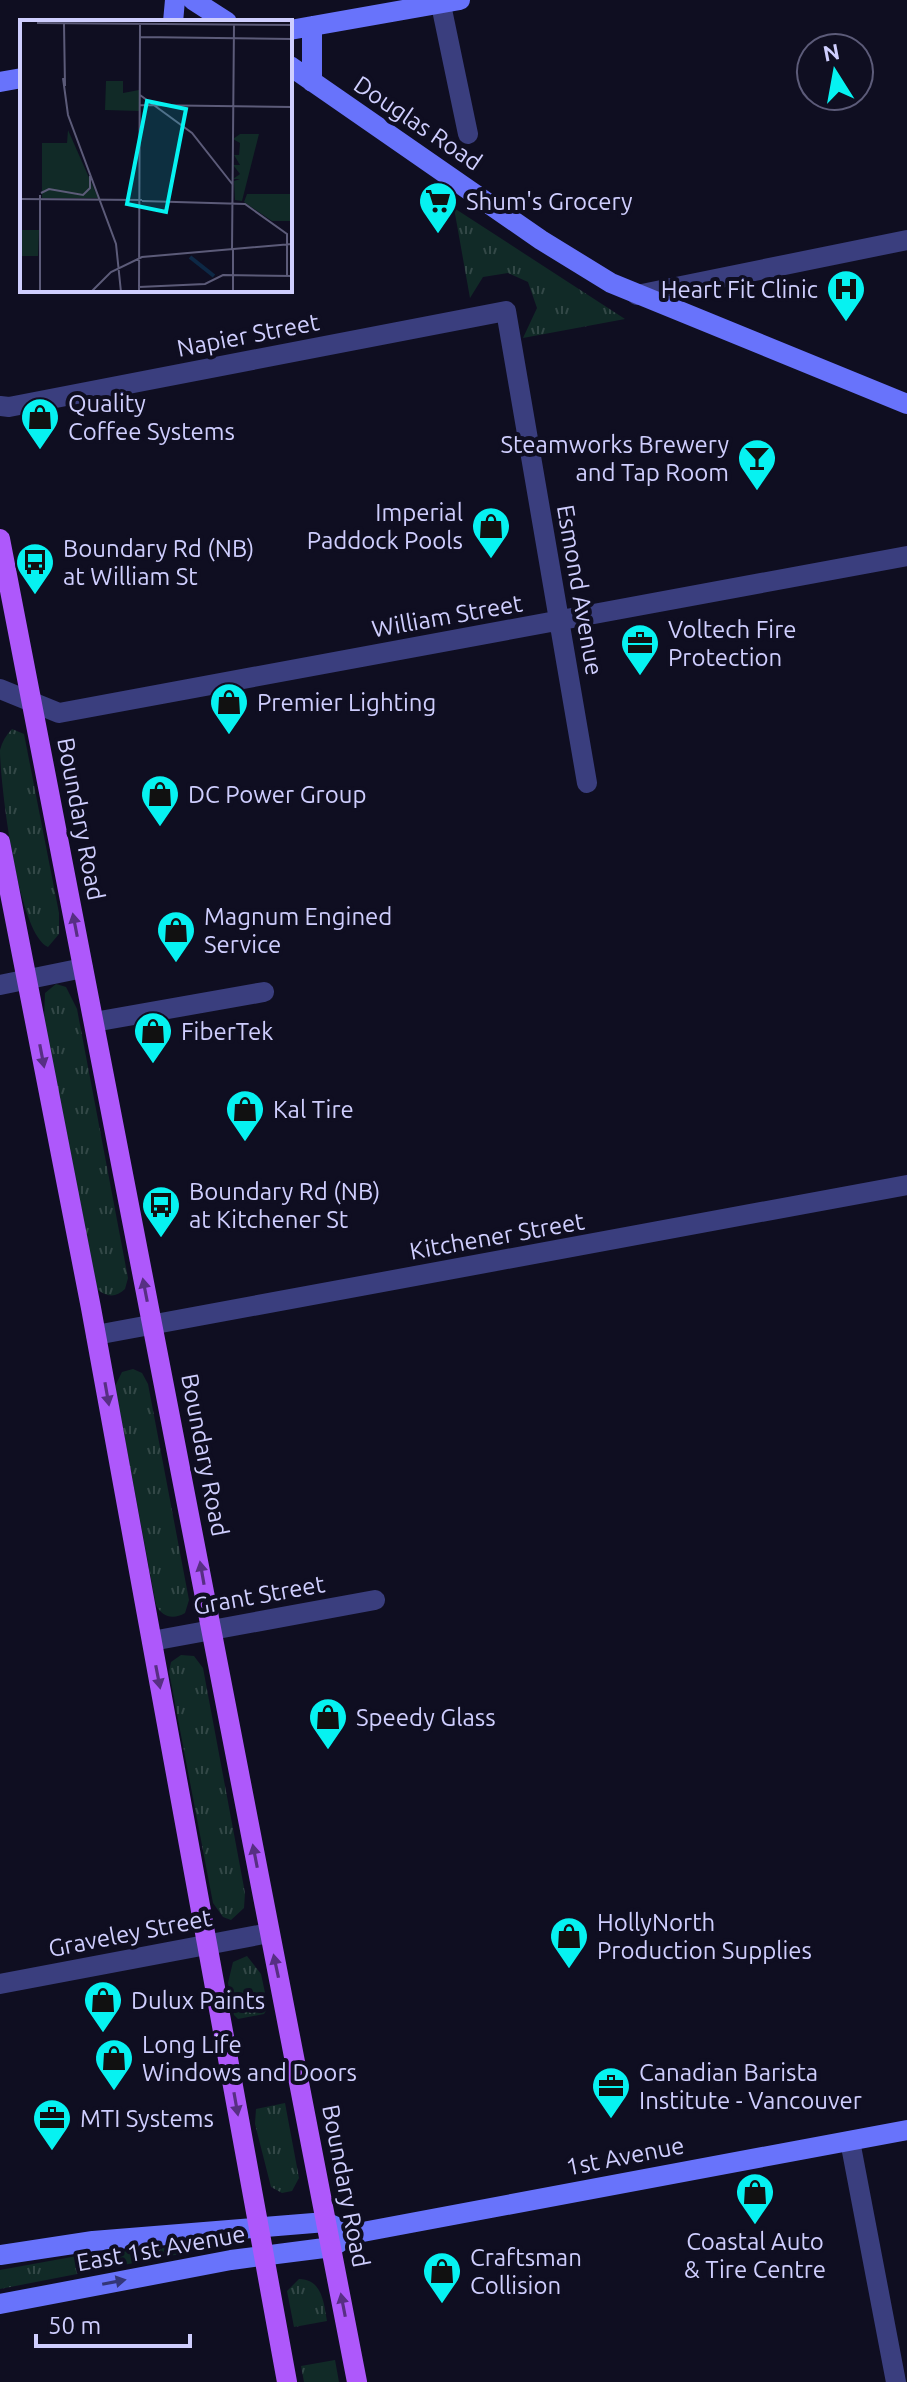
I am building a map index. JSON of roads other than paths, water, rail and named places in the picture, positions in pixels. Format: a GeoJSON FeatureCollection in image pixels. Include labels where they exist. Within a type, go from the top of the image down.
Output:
{"type":"FeatureCollection","features":[{"type":"Feature","properties":{"kind":"main road","name":"Boundary Road"},"geometry":{"type":"LineString","coordinates":[[0,539],[357,2382]]}},
{"type":"Feature","properties":{"kind":"main road"},"geometry":{"type":"LineString","coordinates":[[0,842],[96,1335],[287,2382]]}},
{"type":"Feature","properties":{"kind":"street"},"geometry":{"type":"LineString","coordinates":[[173,20],[175,0]]}},
{"type":"Feature","properties":{"kind":"street"},"geometry":{"type":"LineString","coordinates":[[193,0],[224,20]]}},
{"type":"Feature","properties":{"kind":"street"},"geometry":{"type":"LineString","coordinates":[[292,30],[447,1],[468,134]]}},
{"type":"Feature","properties":{"kind":"street"},"geometry":{"type":"LineString","coordinates":[[312,26],[312,82]]}},
{"type":"Feature","properties":{"kind":"street","name":"Douglas Road"},"geometry":{"type":"LineString","coordinates":[[292,67],[541,240],[637,295],[907,404]]}},
{"type":"Feature","properties":{"kind":"street"},"geometry":{"type":"LineString","coordinates":[[0,82],[20,78]]}},
{"type":"Feature","properties":{"kind":"street"},"geometry":{"type":"LineString","coordinates":[[637,295],[907,240]]}},
{"type":"Feature","properties":{"kind":"street","name":"Napier Street"},"geometry":{"type":"LineString","coordinates":[[0,406],[23,405],[506,311]]}},
{"type":"Feature","properties":{"kind":"street","name":"Esmond Avenue"},"geometry":{"type":"LineString","coordinates":[[506,311],[587,783]]}},
{"type":"Feature","properties":{"kind":"street","name":"William Street"},"geometry":{"type":"LineString","coordinates":[[0,689],[59,713],[907,556]]}},
{"type":"Feature","properties":{"kind":"street"},"geometry":{"type":"LineString","coordinates":[[0,985],[83,968]]}},
{"type":"Feature","properties":{"kind":"street"},"geometry":{"type":"LineString","coordinates":[[94,1022],[264,992]]}},
{"type":"Feature","properties":{"kind":"street","name":"Kitchener Street"},"geometry":{"type":"LineString","coordinates":[[96,1335],[907,1185]]}},
{"type":"Feature","properties":{"kind":"street","name":"Grant Street"},"geometry":{"type":"LineString","coordinates":[[152,1641],[375,1600]]}},
{"type":"Feature","properties":{"kind":"street","name":"Graveley Street"},"geometry":{"type":"LineString","coordinates":[[0,1984],[269,1933]]}},
{"type":"Feature","properties":{"kind":"street","name":"1st Avenue"},"geometry":{"type":"LineString","coordinates":[[332,2247],[352,2234],[907,2130]]}},
{"type":"Feature","properties":{"kind":"street"},"geometry":{"type":"LineString","coordinates":[[850,2141],[896,2382]]}},
{"type":"Feature","properties":{"kind":"street"},"geometry":{"type":"LineString","coordinates":[[326,2222],[352,2234]]}},
{"type":"Feature","properties":{"kind":"street","name":"East 1st Avenue"},"geometry":{"type":"LineString","coordinates":[[0,2255],[93,2241],[326,2222]]}},
{"type":"Feature","properties":{"kind":"street","name":"East 1st Avenue"},"geometry":{"type":"LineString","coordinates":[[0,2304],[265,2256],[332,2247]]}},
{"type":"Feature","properties":{"kind":"place","name":"Shum's Grocery"},"geometry":{"type":"Point","coordinates":[438,235]}},
{"type":"Feature","properties":{"kind":"place","name":"Heart Fit Clinic"},"geometry":{"type":"Point","coordinates":[846,323]}},
{"type":"Feature","properties":{"kind":"place","name":"Quality Coffee Systems"},"geometry":{"type":"Point","coordinates":[40,451]}},
{"type":"Feature","properties":{"kind":"place","name":"Steamworks Brewery and Tap Room"},"geometry":{"type":"Point","coordinates":[757,492]}},
{"type":"Feature","properties":{"kind":"place","name":"Imperial Paddock Pools"},"geometry":{"type":"Point","coordinates":[491,560]}},
{"type":"Feature","properties":{"kind":"place","name":"Boundary Rd (NB) at William St"},"geometry":{"type":"Point","coordinates":[35,596]}},
{"type":"Feature","properties":{"kind":"place","name":"Voltech Fire Protection"},"geometry":{"type":"Point","coordinates":[640,677]}},
{"type":"Feature","properties":{"kind":"place","name":"Premier Lighting"},"geometry":{"type":"Point","coordinates":[229,736]}},
{"type":"Feature","properties":{"kind":"place","name":"DC Power Group"},"geometry":{"type":"Point","coordinates":[160,828]}},
{"type":"Feature","properties":{"kind":"place","name":"Magnum Engined Service"},"geometry":{"type":"Point","coordinates":[176,964]}},
{"type":"Feature","properties":{"kind":"place","name":"FiberTek"},"geometry":{"type":"Point","coordinates":[153,1065]}},
{"type":"Feature","properties":{"kind":"place","name":"Kal Tire"},"geometry":{"type":"Point","coordinates":[245,1143]}},
{"type":"Feature","properties":{"kind":"place","name":"Boundary Rd (NB) at Kitchener St"},"geometry":{"type":"Point","coordinates":[161,1239]}},
{"type":"Feature","properties":{"kind":"place","name":"Speedy Glass"},"geometry":{"type":"Point","coordinates":[328,1751]}},
{"type":"Feature","properties":{"kind":"place","name":"HollyNorth Production Supplies"},"geometry":{"type":"Point","coordinates":[569,1970]}},
{"type":"Feature","properties":{"kind":"place","name":"Dulux Paints"},"geometry":{"type":"Point","coordinates":[103,2034]}},
{"type":"Feature","properties":{"kind":"place","name":"Long Life Windows and Doors"},"geometry":{"type":"Point","coordinates":[114,2092]}},
{"type":"Feature","properties":{"kind":"place","name":"Canadian Barista Institute - Vancouver"},"geometry":{"type":"Point","coordinates":[611,2120]}},
{"type":"Feature","properties":{"kind":"place","name":"MTI Systems"},"geometry":{"type":"Point","coordinates":[52,2152]}},
{"type":"Feature","properties":{"kind":"place","name":"Coastal Auto & Tire Centre"},"geometry":{"type":"Point","coordinates":[755,2226]}},
{"type":"Feature","properties":{"kind":"place","name":"Craftsman Collision"},"geometry":{"type":"Point","coordinates":[442,2305]}}]}
